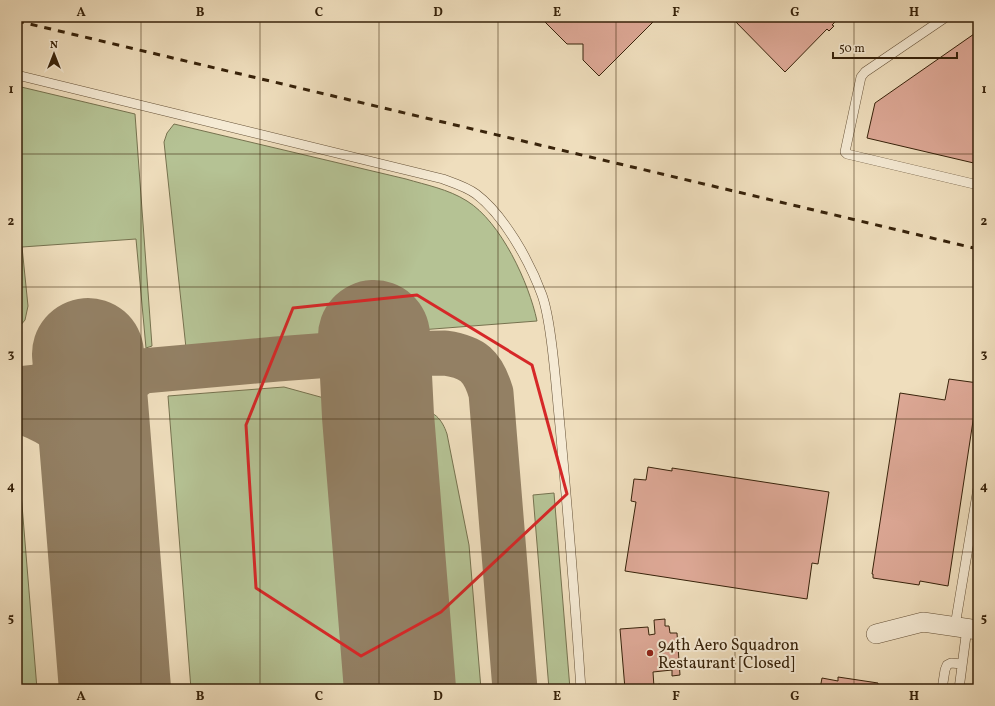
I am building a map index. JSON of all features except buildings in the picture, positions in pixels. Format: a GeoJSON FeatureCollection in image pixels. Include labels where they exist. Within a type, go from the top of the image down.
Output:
{"type":"FeatureCollection","features":[{"type":"Feature","properties":{"kind":"street"},"geometry":{"type":"LineString","coordinates":[[876,634],[923,622],[967,628]]}},
{"type":"Feature","properties":{"kind":"lane"},"geometry":{"type":"LineString","coordinates":[[946,17],[865,72],[861,77],[845,152],[847,154],[978,185]]}},
{"type":"Feature","properties":{"kind":"lane"},"geometry":{"type":"LineString","coordinates":[[17,75],[443,179],[475,193],[487,203],[498,216],[517,245],[533,274],[542,296],[548,320],[554,365],[567,502],[581,689]]}},
{"type":"Feature","properties":{"kind":"lane"},"geometry":{"type":"LineString","coordinates":[[959,689],[967,628],[978,488]]}},
{"type":"Feature","properties":{"kind":"lane"},"geometry":{"type":"LineString","coordinates":[[942,689],[947,665],[951,663],[962,664]]}},
{"type":"Feature","properties":{"kind":"highlighted area"},"geometry":{"type":"Polygon","coordinates":[[[417,295],[532,365],[567,494],[441,612],[361,656],[256,588],[246,425],[293,308],[417,295]]]}},
{"type":"Feature","properties":{"kind":"green space"},"geometry":{"type":"Polygon","coordinates":[[[17,86],[135,114],[152,346],[146,348],[136,239],[22,247],[28,306],[25,320],[17,328],[17,86]]]}},
{"type":"Feature","properties":{"kind":"green space"},"geometry":{"type":"Polygon","coordinates":[[[174,124],[406,179],[452,193],[460,197],[479,211],[491,223],[502,238],[520,272],[537,321],[186,348],[164,142],[167,133],[174,124]]]}},
{"type":"Feature","properties":{"kind":"green space"},"geometry":{"type":"Polygon","coordinates":[[[284,387],[324,398],[343,460],[361,689],[191,689],[168,396],[284,387]]]}},
{"type":"Feature","properties":{"kind":"green space"},"geometry":{"type":"Polygon","coordinates":[[[418,410],[424,410],[437,416],[443,424],[447,434],[469,545],[481,689],[439,689],[418,410]]]}},
{"type":"Feature","properties":{"kind":"green space"},"geometry":{"type":"Polygon","coordinates":[[[17,454],[18,456],[37,689],[17,689],[17,454]]]}},
{"type":"Feature","properties":{"kind":"green space"},"geometry":{"type":"Polygon","coordinates":[[[554,493],[570,689],[549,689],[533,495],[554,493]]]}},
{"type":"Feature","properties":{"kind":"taxiway"},"geometry":{"type":"LineString","coordinates":[[17,389],[143,371],[330,355],[445,353],[470,360],[476,364],[484,376],[491,393],[515,689]]}},
{"type":"Feature","properties":{"kind":"taxiway"},"geometry":{"type":"LineString","coordinates":[[330,355],[349,363],[361,371],[369,381],[375,398],[378,416]]}},
{"type":"Feature","properties":{"kind":"taxiway"},"geometry":{"type":"LineString","coordinates":[[93,426],[106,399],[118,387],[143,371]]}},
{"type":"Feature","properties":{"kind":"taxiway"},"geometry":{"type":"LineString","coordinates":[[17,410],[46,422],[72,441],[86,461],[93,475],[99,494]]}},
{"type":"Feature","properties":{"kind":"runway"},"geometry":{"type":"LineString","coordinates":[[374,336],[378,416],[400,689]]}},
{"type":"Feature","properties":{"kind":"runway"},"geometry":{"type":"LineString","coordinates":[[88,354],[115,689]]}},
{"type":"Feature","properties":{"kind":"railway"},"geometry":{"type":"LineString","coordinates":[[17,21],[978,249]]}},
{"type":"Feature","properties":{"kind":"place","name":"94th Aero Squadron Restaurant [Closed]"},"geometry":{"type":"Point","coordinates":[650,653]}}]}
